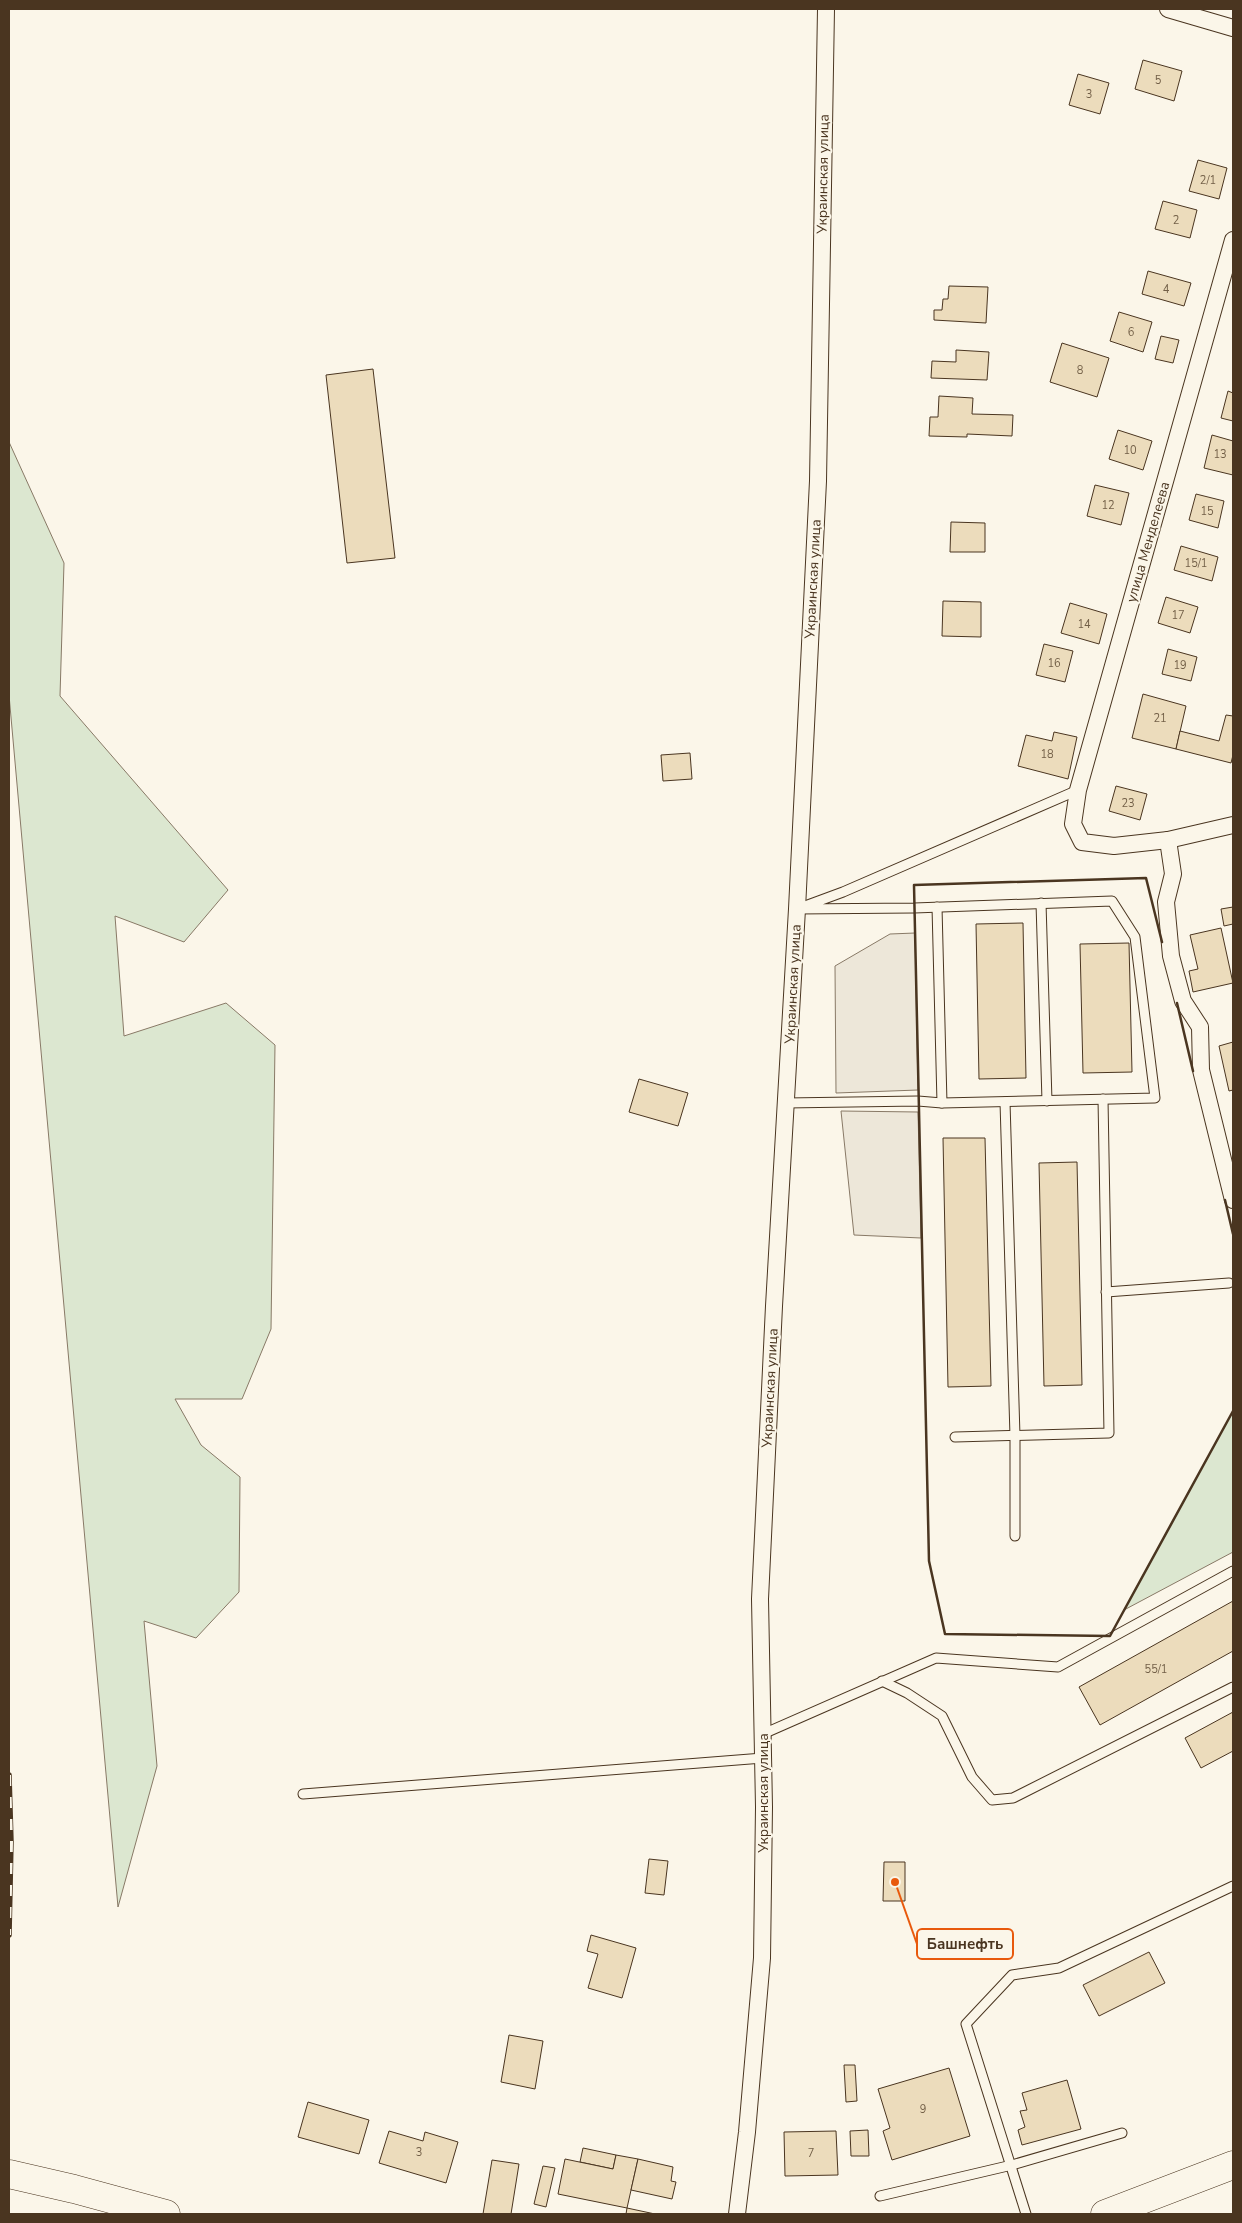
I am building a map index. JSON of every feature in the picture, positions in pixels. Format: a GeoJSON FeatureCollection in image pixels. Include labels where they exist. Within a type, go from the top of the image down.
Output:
{"type":"FeatureCollection","features":[{"type":"Feature","properties":{"kind":"highway"},"geometry":{"type":"LineString","coordinates":[[1104,2214],[1233,2165]]}},
{"type":"Feature","properties":{"kind":"highway"},"geometry":{"type":"LineString","coordinates":[[13,2175],[166,2214]]}},
{"type":"Feature","properties":{"kind":"street","name":"Украинская улица"},"geometry":{"type":"LineString","coordinates":[[736,2214],[747,2132],[762,1958],[763,1734],[760,1599],[818,481],[826,9]]}},
{"type":"Feature","properties":{"kind":"street"},"geometry":{"type":"LineString","coordinates":[[1168,9],[1233,28]]}},
{"type":"Feature","properties":{"kind":"street","name":"улица Менделеева"},"geometry":{"type":"LineString","coordinates":[[1168,840],[1114,846],[1082,842],[1073,824],[1078,790],[1233,240]]}},
{"type":"Feature","properties":{"kind":"street"},"geometry":{"type":"LineString","coordinates":[[1233,825],[1168,840],[1173,874],[1166,902],[1171,956],[1183,1001],[1200,1027],[1200,1070],[1233,1200]]}},
{"type":"Feature","properties":{"kind":"lane"},"geometry":{"type":"LineString","coordinates":[[797,909],[843,892],[1078,790]]}},
{"type":"Feature","properties":{"kind":"lane"},"geometry":{"type":"LineString","coordinates":[[786,1103],[918,1101],[942,1103],[1155,1098],[1135,937],[1112,901],[937,907],[797,909]]}},
{"type":"Feature","properties":{"kind":"lane"},"geometry":{"type":"LineString","coordinates":[[1041,903],[1047,1100]]}},
{"type":"Feature","properties":{"kind":"lane"},"geometry":{"type":"LineString","coordinates":[[937,907],[942,1103]]}},
{"type":"Feature","properties":{"kind":"lane"},"geometry":{"type":"LineString","coordinates":[[955,1437],[1109,1433],[1103,1099]]}},
{"type":"Feature","properties":{"kind":"lane"},"geometry":{"type":"LineString","coordinates":[[1005,1102],[1015,1436],[1015,1536]]}},
{"type":"Feature","properties":{"kind":"lane"},"geometry":{"type":"LineString","coordinates":[[1106,1292],[1229,1283]]}},
{"type":"Feature","properties":{"kind":"lane"},"geometry":{"type":"LineString","coordinates":[[763,1734],[936,1658],[1058,1667],[1233,1571]]}},
{"type":"Feature","properties":{"kind":"lane"},"geometry":{"type":"LineString","coordinates":[[882,1681],[908,1693],[942,1716],[972,1777],[992,1800],[1013,1798],[1233,1687]]}},
{"type":"Feature","properties":{"kind":"lane"},"geometry":{"type":"LineString","coordinates":[[303,1794],[763,1758]]}},
{"type":"Feature","properties":{"kind":"lane"},"geometry":{"type":"LineString","coordinates":[[1026,2214],[966,2024],[1012,1975],[1059,1968],[1233,1886]]}},
{"type":"Feature","properties":{"kind":"lane"},"geometry":{"type":"LineString","coordinates":[[880,2196],[1012,2165],[1122,2133]]}},
{"type":"Feature","properties":{"kind":"green space"},"geometry":{"type":"Polygon","coordinates":[[[9,442],[64,563],[60,696],[228,890],[184,942],[115,916],[124,1036],[226,1003],[275,1045],[271,1329],[242,1399],[175,1399],[201,1445],[240,1477],[239,1592],[196,1638],[144,1621],[157,1766],[118,1907],[9,695],[9,442]]]}},
{"type":"Feature","properties":{"kind":"green space"},"geometry":{"type":"Polygon","coordinates":[[[1233,1411],[1233,1552],[1124,1610],[1233,1411]]]}},
{"type":"Feature","properties":{"kind":"shaded area"},"geometry":{"type":"Polygon","coordinates":[[[915,933],[918,1090],[836,1093],[835,966],[890,934],[915,933]]]}},
{"type":"Feature","properties":{"kind":"shaded area"},"geometry":{"type":"Polygon","coordinates":[[[841,1111],[918,1112],[921,1238],[854,1235],[841,1111]]]}},
{"type":"Feature","properties":{"kind":"building"},"geometry":{"type":"Polygon","coordinates":[[[1143,60],[1182,71],[1174,101],[1135,89],[1143,60]]]}},
{"type":"Feature","properties":{"kind":"building"},"geometry":{"type":"Polygon","coordinates":[[[1078,74],[1109,83],[1100,114],[1069,105],[1078,74]]]}},
{"type":"Feature","properties":{"kind":"building"},"geometry":{"type":"Polygon","coordinates":[[[1198,160],[1227,168],[1219,199],[1189,191],[1198,160]]]}},
{"type":"Feature","properties":{"kind":"building"},"geometry":{"type":"Polygon","coordinates":[[[1163,201],[1197,210],[1190,238],[1155,229],[1163,201]]]}},
{"type":"Feature","properties":{"kind":"building"},"geometry":{"type":"Polygon","coordinates":[[[1148,271],[1191,283],[1184,306],[1142,294],[1148,271]]]}},
{"type":"Feature","properties":{"kind":"building"},"geometry":{"type":"Polygon","coordinates":[[[949,286],[988,287],[986,323],[934,320],[934,310],[942,310],[943,299],[948,299],[949,286]]]}},
{"type":"Feature","properties":{"kind":"building"},"geometry":{"type":"Polygon","coordinates":[[[1119,312],[1152,322],[1143,352],[1110,341],[1119,312]]]}},
{"type":"Feature","properties":{"kind":"building"},"geometry":{"type":"Polygon","coordinates":[[[1161,336],[1179,340],[1173,363],[1155,359],[1161,336]]]}},
{"type":"Feature","properties":{"kind":"building"},"geometry":{"type":"Polygon","coordinates":[[[1062,343],[1109,358],[1097,397],[1050,382],[1062,343]]]}},
{"type":"Feature","properties":{"kind":"building"},"geometry":{"type":"Polygon","coordinates":[[[956,350],[989,352],[987,380],[931,378],[932,361],[956,362],[956,350]]]}},
{"type":"Feature","properties":{"kind":"building"},"geometry":{"type":"Polygon","coordinates":[[[373,369],[395,558],[347,563],[326,375],[373,369]]]}},
{"type":"Feature","properties":{"kind":"building"},"geometry":{"type":"Polygon","coordinates":[[[1228,391],[1233,393],[1233,421],[1221,418],[1228,391]]]}},
{"type":"Feature","properties":{"kind":"building"},"geometry":{"type":"Polygon","coordinates":[[[939,396],[973,398],[972,414],[1013,415],[1012,436],[967,434],[967,437],[929,436],[930,417],[938,417],[939,396]]]}},
{"type":"Feature","properties":{"kind":"building"},"geometry":{"type":"Polygon","coordinates":[[[1118,430],[1152,441],[1143,470],[1109,459],[1118,430]]]}},
{"type":"Feature","properties":{"kind":"building"},"geometry":{"type":"Polygon","coordinates":[[[1212,435],[1233,441],[1233,475],[1204,468],[1212,435]]]}},
{"type":"Feature","properties":{"kind":"building"},"geometry":{"type":"Polygon","coordinates":[[[1095,485],[1129,493],[1121,525],[1087,516],[1095,485]]]}},
{"type":"Feature","properties":{"kind":"building"},"geometry":{"type":"Polygon","coordinates":[[[1196,494],[1224,501],[1218,528],[1189,520],[1196,494]]]}},
{"type":"Feature","properties":{"kind":"building"},"geometry":{"type":"Polygon","coordinates":[[[951,522],[985,523],[985,552],[950,552],[951,522]]]}},
{"type":"Feature","properties":{"kind":"building"},"geometry":{"type":"Polygon","coordinates":[[[1181,546],[1218,557],[1212,581],[1174,570],[1181,546]]]}},
{"type":"Feature","properties":{"kind":"building"},"geometry":{"type":"Polygon","coordinates":[[[1166,597],[1198,607],[1190,633],[1158,623],[1166,597]]]}},
{"type":"Feature","properties":{"kind":"building"},"geometry":{"type":"Polygon","coordinates":[[[943,601],[981,602],[981,637],[942,636],[943,601]]]}},
{"type":"Feature","properties":{"kind":"building"},"geometry":{"type":"Polygon","coordinates":[[[1070,603],[1107,614],[1099,644],[1061,633],[1070,603]]]}},
{"type":"Feature","properties":{"kind":"building"},"geometry":{"type":"Polygon","coordinates":[[[1044,644],[1073,651],[1065,682],[1036,675],[1044,644]]]}},
{"type":"Feature","properties":{"kind":"building"},"geometry":{"type":"Polygon","coordinates":[[[1168,649],[1197,657],[1191,681],[1162,674],[1168,649]]]}},
{"type":"Feature","properties":{"kind":"building"},"geometry":{"type":"Polygon","coordinates":[[[1143,694],[1186,706],[1176,749],[1132,738],[1143,694]]]}},
{"type":"Feature","properties":{"kind":"building"},"geometry":{"type":"Polygon","coordinates":[[[1226,715],[1233,716],[1233,755],[1231,763],[1176,749],[1180,731],[1219,741],[1226,715]]]}},
{"type":"Feature","properties":{"kind":"building"},"geometry":{"type":"Polygon","coordinates":[[[1054,732],[1077,737],[1068,779],[1018,766],[1026,735],[1052,741],[1054,732]]]}},
{"type":"Feature","properties":{"kind":"building"},"geometry":{"type":"Polygon","coordinates":[[[690,753],[692,779],[663,781],[661,755],[690,753]]]}},
{"type":"Feature","properties":{"kind":"building"},"geometry":{"type":"Polygon","coordinates":[[[1116,786],[1147,794],[1140,820],[1109,811],[1116,786]]]}},
{"type":"Feature","properties":{"kind":"building"},"geometry":{"type":"Polygon","coordinates":[[[1233,907],[1233,924],[1224,926],[1221,909],[1233,907]]]}},
{"type":"Feature","properties":{"kind":"building"},"geometry":{"type":"Polygon","coordinates":[[[1023,923],[1026,1078],[979,1079],[976,924],[1023,923]]]}},
{"type":"Feature","properties":{"kind":"building"},"geometry":{"type":"Polygon","coordinates":[[[1221,928],[1233,983],[1193,992],[1189,971],[1198,969],[1190,935],[1221,928]]]}},
{"type":"Feature","properties":{"kind":"building"},"geometry":{"type":"Polygon","coordinates":[[[1129,943],[1132,1072],[1083,1073],[1080,944],[1129,943]]]}},
{"type":"Feature","properties":{"kind":"building"},"geometry":{"type":"Polygon","coordinates":[[[1233,1042],[1233,1090],[1229,1091],[1219,1046],[1233,1042]]]}},
{"type":"Feature","properties":{"kind":"building"},"geometry":{"type":"Polygon","coordinates":[[[639,1079],[688,1093],[678,1126],[629,1112],[639,1079]]]}},
{"type":"Feature","properties":{"kind":"building"},"geometry":{"type":"Polygon","coordinates":[[[943,1138],[985,1138],[991,1386],[948,1387],[943,1138]]]}},
{"type":"Feature","properties":{"kind":"building"},"geometry":{"type":"Polygon","coordinates":[[[1077,1162],[1082,1385],[1044,1386],[1039,1163],[1077,1162]]]}},
{"type":"Feature","properties":{"kind":"building"},"geometry":{"type":"Polygon","coordinates":[[[1233,1601],[1233,1651],[1100,1725],[1079,1687],[1233,1601]]]}},
{"type":"Feature","properties":{"kind":"building"},"geometry":{"type":"Polygon","coordinates":[[[1233,1712],[1233,1751],[1201,1768],[1185,1738],[1233,1712]]]}},
{"type":"Feature","properties":{"kind":"building"},"geometry":{"type":"Polygon","coordinates":[[[649,1859],[668,1861],[664,1895],[645,1893],[649,1859]]]}},
{"type":"Feature","properties":{"kind":"building"},"geometry":{"type":"Polygon","coordinates":[[[884,1862],[905,1862],[905,1901],[883,1901],[884,1862]]]}},
{"type":"Feature","properties":{"kind":"building"},"geometry":{"type":"Polygon","coordinates":[[[591,1935],[636,1948],[622,1998],[588,1988],[598,1954],[587,1951],[591,1935]]]}},
{"type":"Feature","properties":{"kind":"building"},"geometry":{"type":"Polygon","coordinates":[[[1149,1952],[1165,1983],[1099,2016],[1083,1985],[1149,1952]]]}},
{"type":"Feature","properties":{"kind":"building"},"geometry":{"type":"Polygon","coordinates":[[[509,2035],[543,2041],[535,2089],[501,2082],[509,2035]]]}},
{"type":"Feature","properties":{"kind":"building"},"geometry":{"type":"Polygon","coordinates":[[[844,2065],[855,2065],[857,2101],[846,2102],[844,2065]]]}},
{"type":"Feature","properties":{"kind":"building"},"geometry":{"type":"Polygon","coordinates":[[[949,2068],[970,2136],[892,2160],[883,2131],[890,2128],[878,2089],[949,2068]]]}},
{"type":"Feature","properties":{"kind":"building"},"geometry":{"type":"Polygon","coordinates":[[[1067,2080],[1081,2129],[1022,2145],[1018,2130],[1025,2127],[1020,2111],[1027,2110],[1022,2093],[1067,2080]]]}},
{"type":"Feature","properties":{"kind":"building"},"geometry":{"type":"Polygon","coordinates":[[[308,2102],[369,2120],[359,2154],[298,2137],[308,2102]]]}},
{"type":"Feature","properties":{"kind":"building"},"geometry":{"type":"Polygon","coordinates":[[[868,2130],[869,2156],[851,2156],[850,2131],[868,2130]]]}},
{"type":"Feature","properties":{"kind":"building"},"geometry":{"type":"Polygon","coordinates":[[[389,2131],[423,2141],[425,2132],[458,2142],[446,2183],[379,2163],[389,2131]]]}},
{"type":"Feature","properties":{"kind":"building"},"geometry":{"type":"Polygon","coordinates":[[[836,2131],[838,2175],[785,2176],[784,2132],[836,2131]]]}},
{"type":"Feature","properties":{"kind":"building"},"geometry":{"type":"Polygon","coordinates":[[[583,2148],[616,2155],[613,2169],[580,2162],[583,2148]]]}},
{"type":"Feature","properties":{"kind":"building"},"geometry":{"type":"Polygon","coordinates":[[[616,2155],[638,2159],[627,2208],[558,2194],[565,2159],[613,2169],[616,2155]]]}},
{"type":"Feature","properties":{"kind":"building"},"geometry":{"type":"Polygon","coordinates":[[[638,2159],[673,2167],[671,2181],[676,2182],[672,2199],[631,2190],[638,2159]]]}},
{"type":"Feature","properties":{"kind":"building"},"geometry":{"type":"Polygon","coordinates":[[[492,2160],[519,2164],[511,2214],[483,2214],[492,2160]]]}},
{"type":"Feature","properties":{"kind":"building"},"geometry":{"type":"Polygon","coordinates":[[[543,2166],[555,2168],[546,2207],[534,2204],[543,2166]]]}},
{"type":"Feature","properties":{"kind":"building"},"geometry":{"type":"Polygon","coordinates":[[[627,2208],[655,2214],[626,2214],[627,2208]]]}},
{"type":"Feature","properties":{"kind":"railway"},"geometry":{"type":"LineString","coordinates":[[9,1775],[11,1842],[9,1935]]}},
{"type":"Feature","properties":{"kind":"wall"},"geometry":{"type":"LineString","coordinates":[[1162,942],[1146,878],[914,885],[929,1561],[945,1634],[1110,1636],[1233,1411]]}},
{"type":"Feature","properties":{"kind":"wall"},"geometry":{"type":"LineString","coordinates":[[1177,1003],[1193,1071]]}},
{"type":"Feature","properties":{"kind":"wall"},"geometry":{"type":"LineString","coordinates":[[1225,1200],[1233,1234]]}},
{"type":"Feature","properties":{"kind":"place","name":"Башнефть"},"geometry":{"type":"Point","coordinates":[895,1882]}}]}
